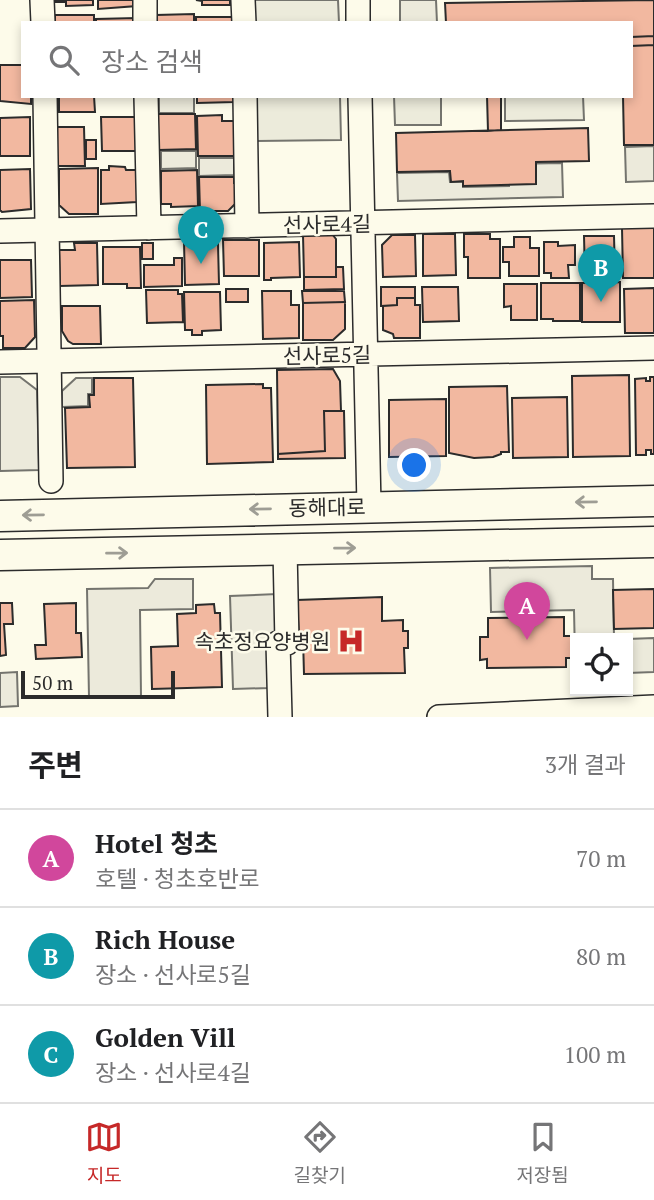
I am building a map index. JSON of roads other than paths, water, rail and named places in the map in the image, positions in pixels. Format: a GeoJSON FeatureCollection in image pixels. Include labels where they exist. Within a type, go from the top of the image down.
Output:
{"type":"FeatureCollection","features":[{"type":"Feature","properties":{"kind":"main road","name":"동해대로"},"geometry":{"type":"LineString","coordinates":[[0,516],[654,500]]}},
{"type":"Feature","properties":{"kind":"main road","name":"동해대로"},"geometry":{"type":"LineString","coordinates":[[0,555],[654,542]]}},
{"type":"Feature","properties":{"kind":"street"},"geometry":{"type":"LineString","coordinates":[[42,0],[43,21]]}},
{"type":"Feature","properties":{"kind":"street"},"geometry":{"type":"LineString","coordinates":[[145,0],[145,21]]}},
{"type":"Feature","properties":{"kind":"street"},"geometry":{"type":"LineString","coordinates":[[243,0],[244,21]]}},
{"type":"Feature","properties":{"kind":"street"},"geometry":{"type":"LineString","coordinates":[[358,0],[358,21]]}},
{"type":"Feature","properties":{"kind":"street"},"geometry":{"type":"LineString","coordinates":[[45,98],[51,481]]}},
{"type":"Feature","properties":{"kind":"street"},"geometry":{"type":"LineString","coordinates":[[146,98],[149,228]]}},
{"type":"Feature","properties":{"kind":"street"},"geometry":{"type":"LineString","coordinates":[[245,98],[247,226]]}},
{"type":"Feature","properties":{"kind":"street"},"geometry":{"type":"LineString","coordinates":[[360,98],[369,506]]}},
{"type":"Feature","properties":{"kind":"street","name":"선사로4길"},"geometry":{"type":"LineString","coordinates":[[0,231],[654,216]]}},
{"type":"Feature","properties":{"kind":"street","name":"선사로5길"},"geometry":{"type":"LineString","coordinates":[[0,362],[654,348]]}},
{"type":"Feature","properties":{"kind":"street"},"geometry":{"type":"LineString","coordinates":[[281,717],[278,643],[287,643],[285,549]]}},
{"type":"Feature","properties":{"kind":"street"},"geometry":{"type":"LineString","coordinates":[[439,717],[621,713],[654,707]]}},
{"type":"Feature","properties":{"kind":"place","name":"Golden Vill"},"geometry":{"type":"Point","coordinates":[201,264]}},
{"type":"Feature","properties":{"kind":"place","name":"Rich House"},"geometry":{"type":"Point","coordinates":[601,302]}},
{"type":"Feature","properties":{"kind":"place","name":"Hotel 청초"},"geometry":{"type":"Point","coordinates":[527,640]}},
{"type":"Feature","properties":{"kind":"place","name":"속초정요양병원"},"geometry":{"type":"Point","coordinates":[351,641]}}]}
